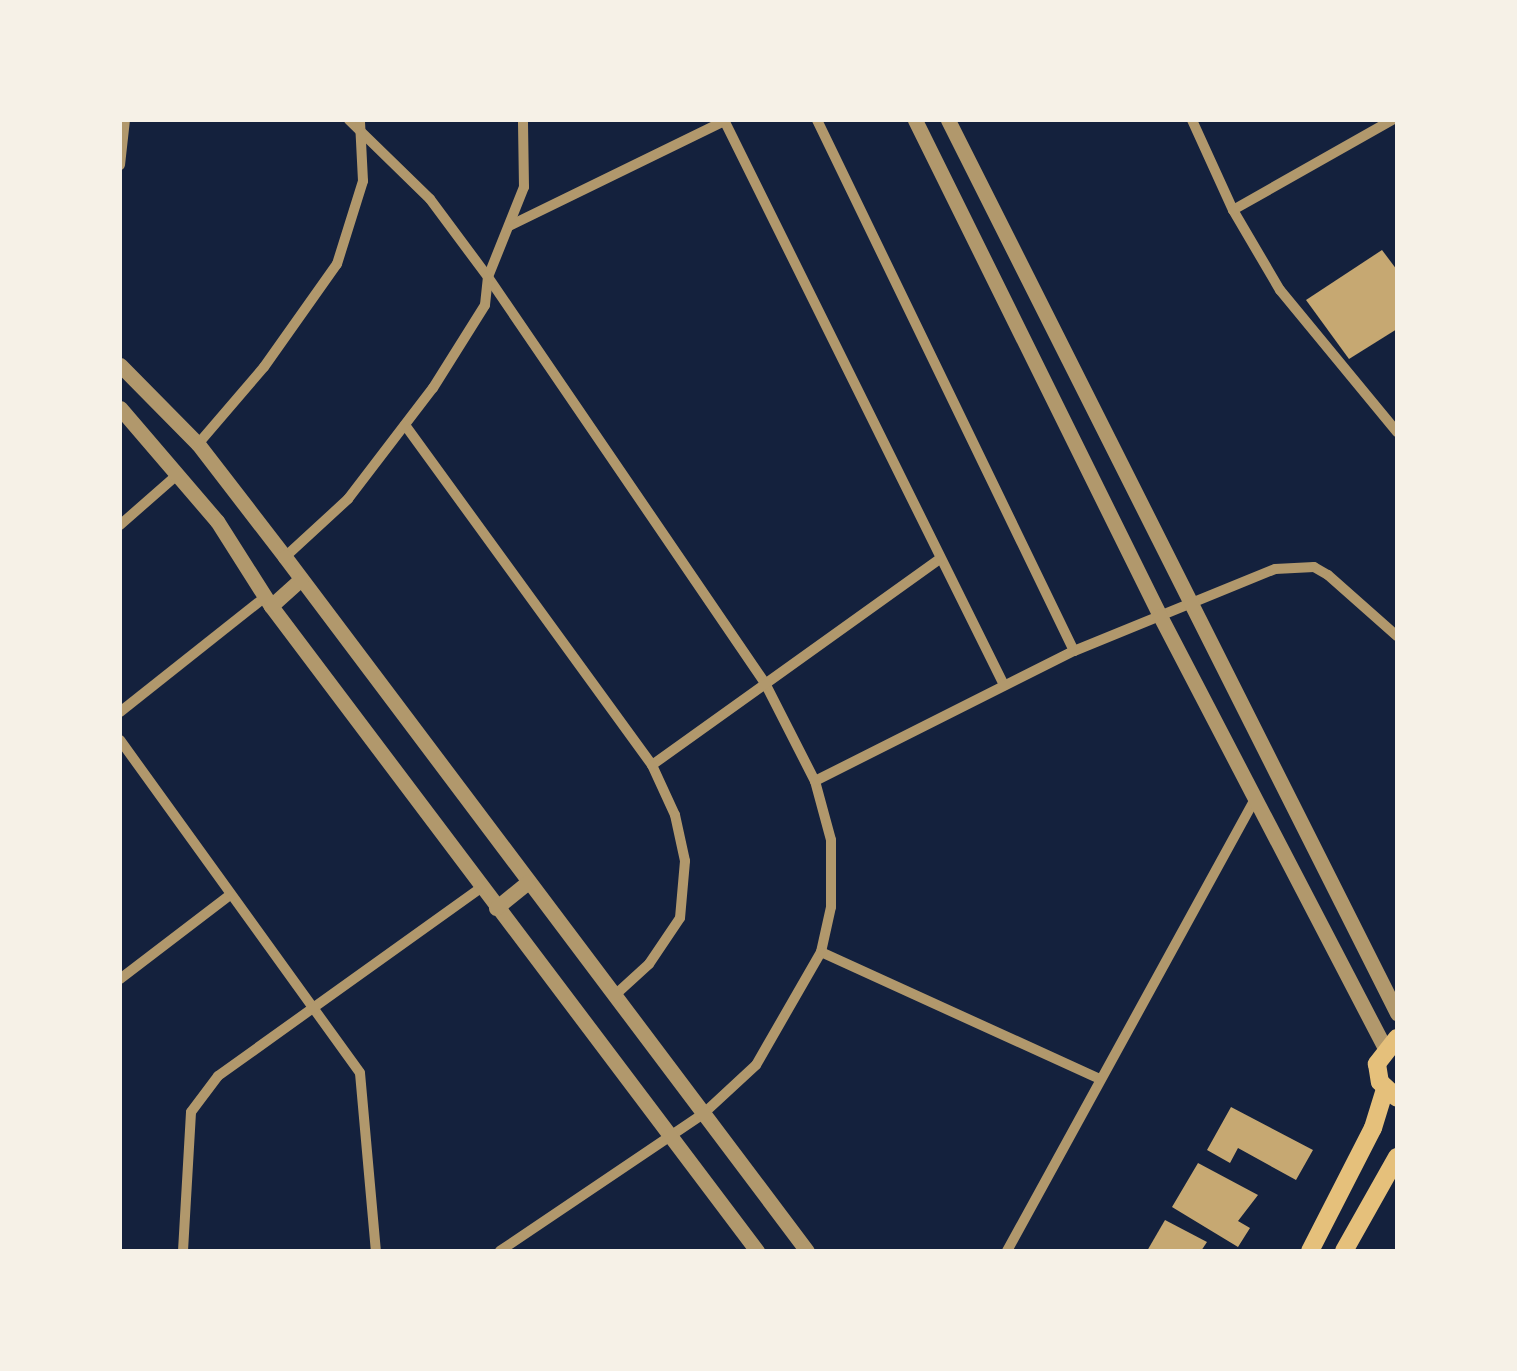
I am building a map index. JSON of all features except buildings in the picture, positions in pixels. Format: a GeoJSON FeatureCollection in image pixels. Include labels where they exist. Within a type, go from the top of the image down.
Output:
{"type":"FeatureCollection","features":[{"type":"Feature","properties":{"kind":"main road"},"geometry":{"type":"LineString","coordinates":[[1310,1251],[1391,1094],[1378,1073],[1391,1042]]}},
{"type":"Feature","properties":{"kind":"main road"},"geometry":{"type":"LineString","coordinates":[[1344,1251],[1397,1157]]}},
{"type":"Feature","properties":{"kind":"street"},"geometry":{"type":"LineString","coordinates":[[120,165],[125,120]]}},
{"type":"Feature","properties":{"kind":"street"},"geometry":{"type":"LineString","coordinates":[[286,557],[348,499],[405,424],[485,306],[488,277],[524,186],[523,120]]}},
{"type":"Feature","properties":{"kind":"street"},"geometry":{"type":"LineString","coordinates":[[508,226],[724,120],[1004,685]]}},
{"type":"Feature","properties":{"kind":"street"},"geometry":{"type":"LineString","coordinates":[[817,120],[1074,650]]}},
{"type":"Feature","properties":{"kind":"street"},"geometry":{"type":"LineString","coordinates":[[915,120],[1160,616],[1391,1042]]}},
{"type":"Feature","properties":{"kind":"street"},"geometry":{"type":"LineString","coordinates":[[948,120],[1397,1013]]}},
{"type":"Feature","properties":{"kind":"street"},"geometry":{"type":"LineString","coordinates":[[1192,120],[1233,210],[1280,290],[1397,432]]}},
{"type":"Feature","properties":{"kind":"street"},"geometry":{"type":"LineString","coordinates":[[1233,210],[1392,120]]}},
{"type":"Feature","properties":{"kind":"street"},"geometry":{"type":"LineString","coordinates":[[357,122],[430,199],[488,277],[766,686],[815,781],[831,840],[831,908],[821,952],[756,1065],[703,1114],[500,1251]]}},
{"type":"Feature","properties":{"kind":"street"},"geometry":{"type":"LineString","coordinates":[[198,444],[264,368],[337,264],[363,181],[357,122]]}},
{"type":"Feature","properties":{"kind":"street"},"geometry":{"type":"LineString","coordinates":[[120,366],[198,444],[286,557],[807,1251]]}},
{"type":"Feature","properties":{"kind":"street"},"geometry":{"type":"LineString","coordinates":[[120,408],[178,474],[268,602],[756,1251]]}},
{"type":"Feature","properties":{"kind":"street"},"geometry":{"type":"LineString","coordinates":[[405,424],[652,766],[675,814],[685,861],[680,918],[649,964],[615,995]]}},
{"type":"Feature","properties":{"kind":"street"},"geometry":{"type":"LineString","coordinates":[[120,525],[178,474]]}},
{"type":"Feature","properties":{"kind":"street"},"geometry":{"type":"LineString","coordinates":[[652,766],[940,559]]}},
{"type":"Feature","properties":{"kind":"street"},"geometry":{"type":"LineString","coordinates":[[815,781],[1074,650],[1276,568],[1314,567],[1397,636]]}},
{"type":"Feature","properties":{"kind":"street"},"geometry":{"type":"LineString","coordinates":[[120,712],[301,579]]}},
{"type":"Feature","properties":{"kind":"street"},"geometry":{"type":"LineString","coordinates":[[120,740],[360,1073],[376,1251]]}},
{"type":"Feature","properties":{"kind":"street"},"geometry":{"type":"LineString","coordinates":[[1008,1251],[1256,799]]}},
{"type":"Feature","properties":{"kind":"street"},"geometry":{"type":"LineString","coordinates":[[496,908],[528,882]]}},
{"type":"Feature","properties":{"kind":"street"},"geometry":{"type":"LineString","coordinates":[[183,1251],[191,1112],[218,1076],[482,887]]}},
{"type":"Feature","properties":{"kind":"street"},"geometry":{"type":"LineString","coordinates":[[120,979],[230,895]]}},
{"type":"Feature","properties":{"kind":"street"},"geometry":{"type":"LineString","coordinates":[[821,952],[1100,1079]]}}]}
